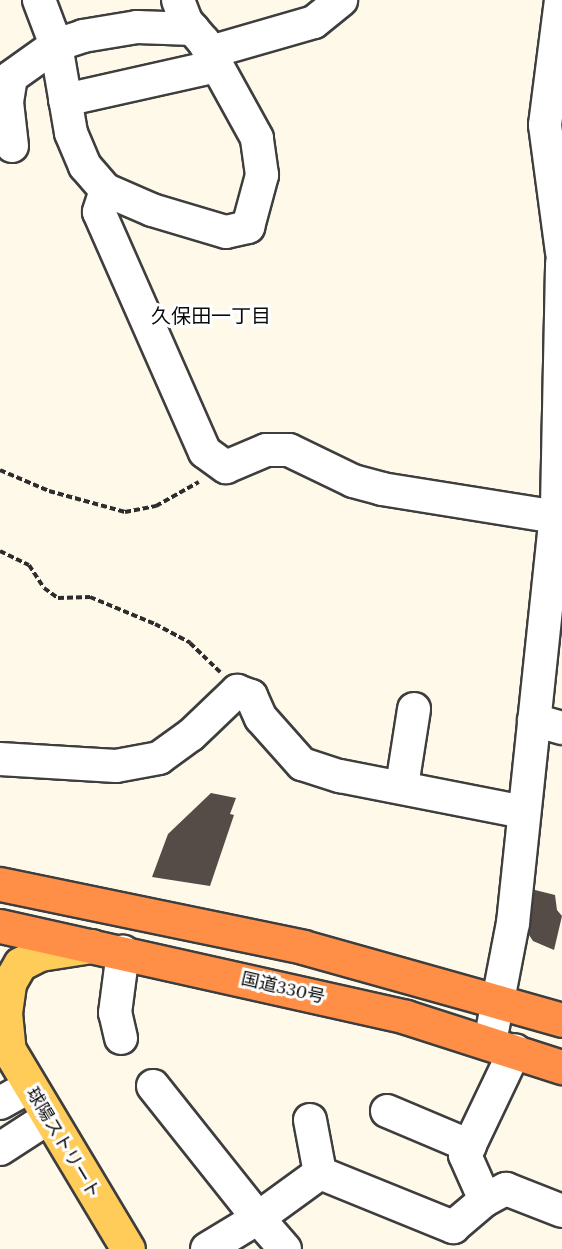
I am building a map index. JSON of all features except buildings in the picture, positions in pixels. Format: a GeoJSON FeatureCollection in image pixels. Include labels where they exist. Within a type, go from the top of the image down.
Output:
{"type":"FeatureCollection","features":[{"type":"Feature","properties":{"kind":"highway"},"geometry":{"type":"LineString","coordinates":[[0,884],[303,947],[498,1000],[562,1020]]}},
{"type":"Feature","properties":{"kind":"highway","name":"国道330号"},"geometry":{"type":"LineString","coordinates":[[0,926],[406,1017],[503,1046],[562,1067]]}},
{"type":"Feature","properties":{"kind":"main road"},"geometry":{"type":"LineString","coordinates":[[3,1042],[4,1013],[9,983],[20,964],[40,954],[107,949]]}},
{"type":"Feature","properties":{"kind":"main road","name":"球陽ストリート"},"geometry":{"type":"LineString","coordinates":[[3,1042],[128,1249]]}},
{"type":"Feature","properties":{"kind":"street"},"geometry":{"type":"LineString","coordinates":[[39,0],[56,45],[71,133],[85,166],[106,190],[152,210],[226,232],[248,227],[262,175],[257,138],[178,0]]}},
{"type":"Feature","properties":{"kind":"street"},"geometry":{"type":"LineString","coordinates":[[65,100],[207,49],[314,22],[341,0]]}},
{"type":"Feature","properties":{"kind":"street"},"geometry":{"type":"LineString","coordinates":[[561,0],[553,113],[562,253]]}},
{"type":"Feature","properties":{"kind":"street"},"geometry":{"type":"LineString","coordinates":[[12,146],[7,102],[11,77],[56,45],[83,36],[137,27],[207,49]]}},
{"type":"Feature","properties":{"kind":"street"},"geometry":{"type":"LineString","coordinates":[[106,190],[99,212],[205,452],[226,467],[266,450],[289,450],[353,481],[382,489],[558,510]]}},
{"type":"Feature","properties":{"kind":"street"},"geometry":{"type":"LineString","coordinates":[[485,1200],[465,1155],[503,1046],[498,1000],[513,923],[524,812],[548,724],[558,510],[562,263]]}},
{"type":"Feature","properties":{"kind":"street"},"geometry":{"type":"LineString","coordinates":[[0,759],[116,766],[159,758],[191,735],[237,691],[251,696],[261,718],[302,764],[340,776],[402,786],[524,812]]}},
{"type":"Feature","properties":{"kind":"street"},"geometry":{"type":"LineString","coordinates":[[402,786],[414,709]]}},
{"type":"Feature","properties":{"kind":"street"},"geometry":{"type":"LineString","coordinates":[[107,949],[115,1013],[121,1038]]}},
{"type":"Feature","properties":{"kind":"street"},"geometry":{"type":"LineString","coordinates":[[153,1086],[285,1249]]}},
{"type":"Feature","properties":{"kind":"street"},"geometry":{"type":"LineString","coordinates":[[0,1103],[29,1087]]}},
{"type":"Feature","properties":{"kind":"street"},"geometry":{"type":"LineString","coordinates":[[387,1111],[470,1146]]}},
{"type":"Feature","properties":{"kind":"street"},"geometry":{"type":"LineString","coordinates":[[0,1149],[48,1118]]}},
{"type":"Feature","properties":{"kind":"street"},"geometry":{"type":"LineString","coordinates":[[310,1120],[320,1173]]}},
{"type":"Feature","properties":{"kind":"street"},"geometry":{"type":"LineString","coordinates":[[207,1249],[258,1218],[320,1173]]}},
{"type":"Feature","properties":{"kind":"street"},"geometry":{"type":"LineString","coordinates":[[320,1173],[460,1238],[485,1200],[506,1189],[562,1211]]}},
{"type":"Feature","properties":{"kind":"path"},"geometry":{"type":"LineString","coordinates":[[0,470],[49,491],[125,512],[156,506],[226,467]]}},
{"type":"Feature","properties":{"kind":"path"},"geometry":{"type":"LineString","coordinates":[[0,551],[28,565],[44,588],[58,598],[90,597],[155,624],[190,644],[237,691]]}},
{"type":"Feature","properties":{"kind":"district","name":"久保田一丁目"},"geometry":{"type":"Point","coordinates":[211,315]}}]}
